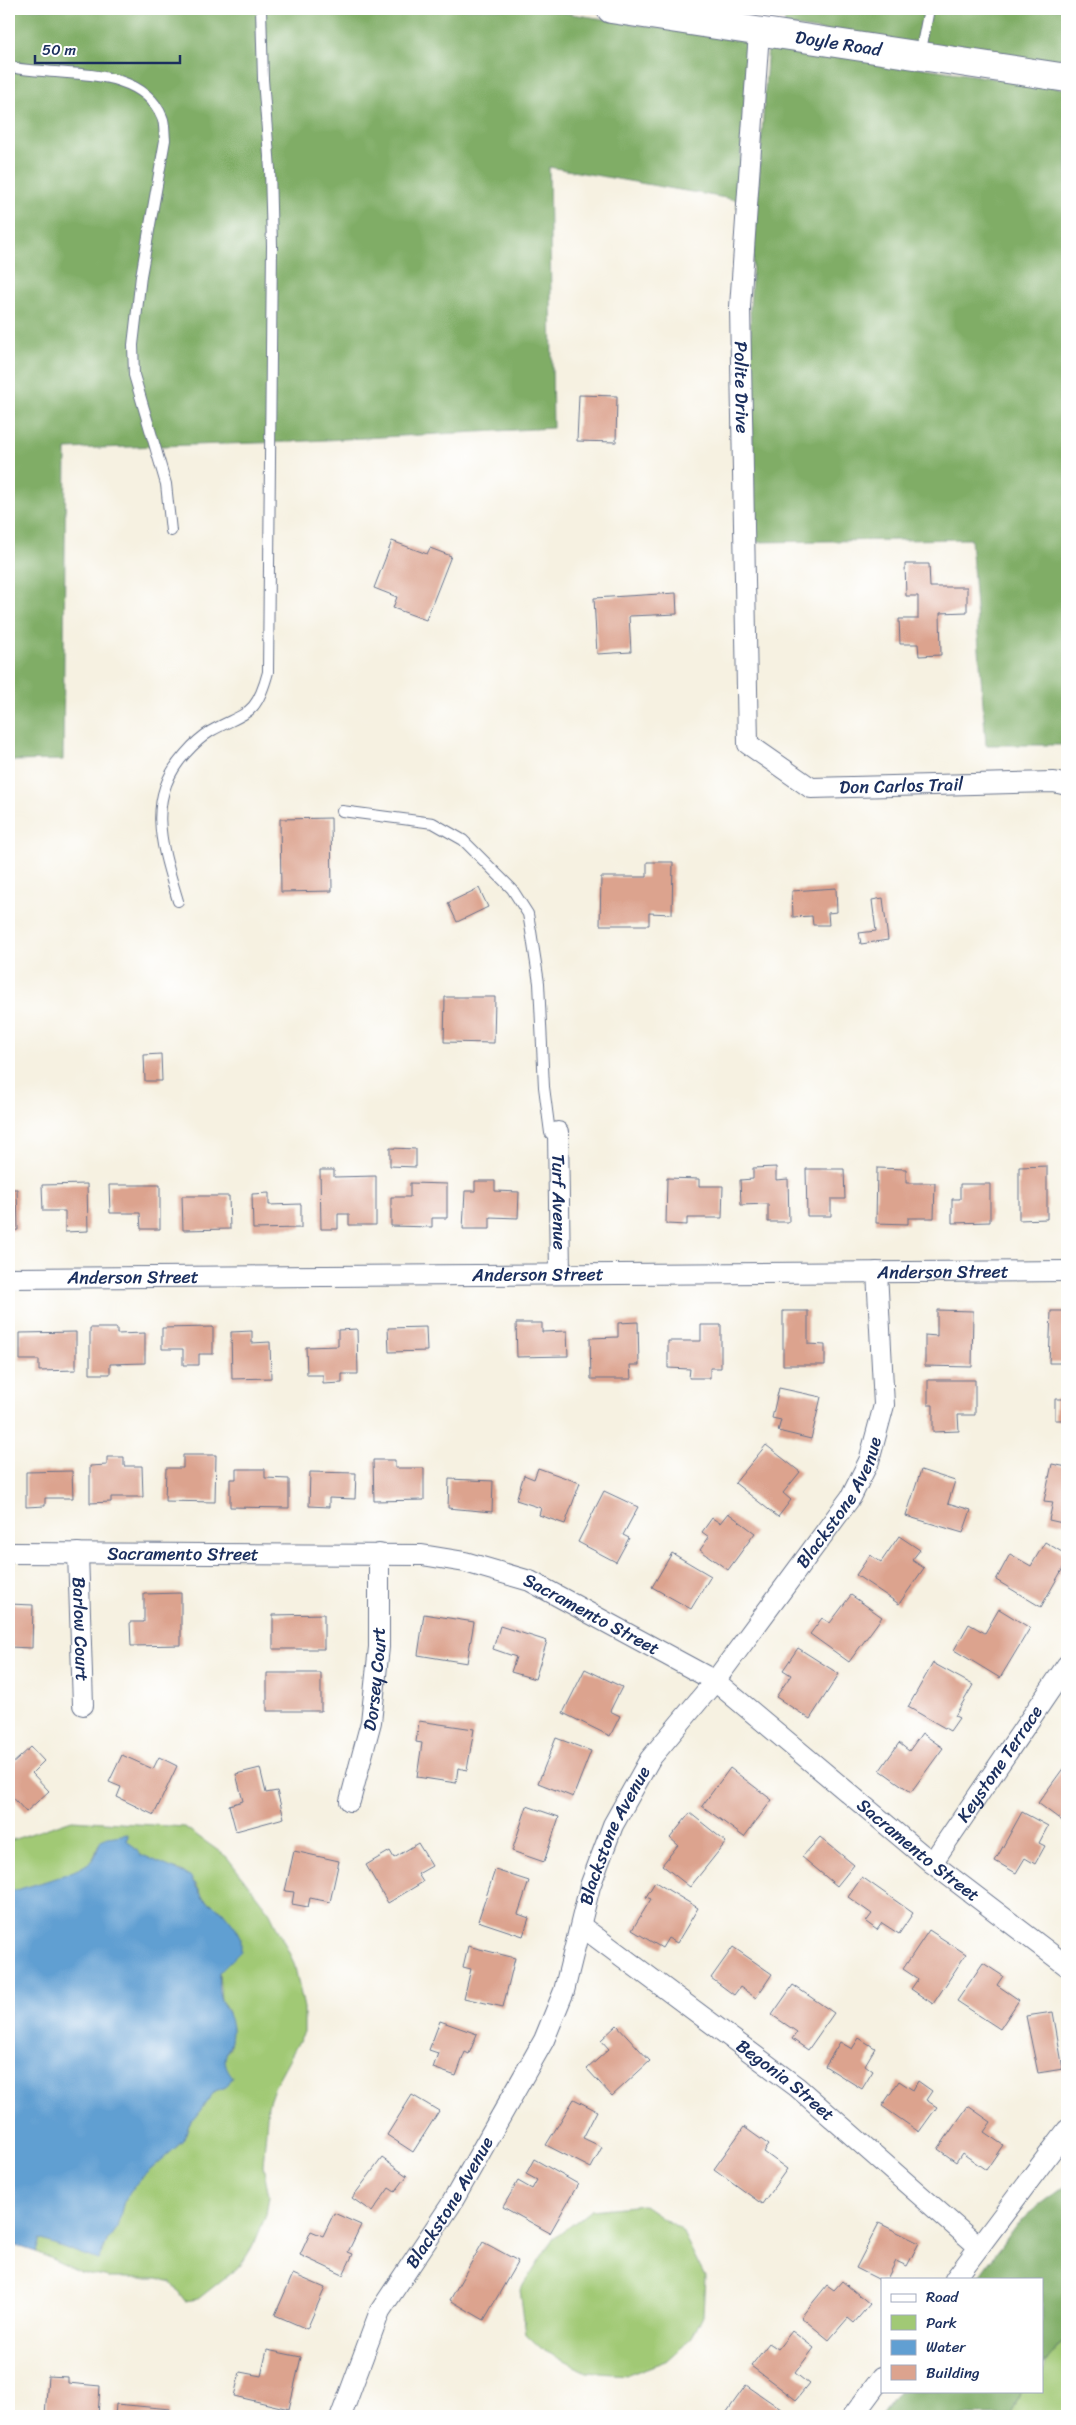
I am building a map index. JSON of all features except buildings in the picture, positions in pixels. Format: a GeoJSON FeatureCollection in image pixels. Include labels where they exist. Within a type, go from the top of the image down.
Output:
{"type":"FeatureCollection","features":[{"type":"Feature","properties":{"kind":"main road","name":"Doyle Road"},"geometry":{"type":"LineString","coordinates":[[611,9],[1067,78]]}},
{"type":"Feature","properties":{"kind":"street","name":"Polite Drive"},"geometry":{"type":"LineString","coordinates":[[748,744],[740,307],[759,32]]}},
{"type":"Feature","properties":{"kind":"street","name":"Don Carlos Trail"},"geometry":{"type":"LineString","coordinates":[[748,744],[811,788],[1054,782],[1067,785]]}},
{"type":"Feature","properties":{"kind":"street","name":"Turf Avenue"},"geometry":{"type":"LineString","coordinates":[[558,1136],[560,1274]]}},
{"type":"Feature","properties":{"kind":"street","name":"Anderson Street"},"geometry":{"type":"LineString","coordinates":[[9,1278],[1067,1271]]}},
{"type":"Feature","properties":{"kind":"street","name":"Blackstone Avenue"},"geometry":{"type":"LineString","coordinates":[[341,2416],[380,2312],[450,2206],[544,2040],[564,1991],[590,1886],[613,1824],[650,1759],[715,1681],[851,1497],[868,1461],[884,1405],[877,1272]]}},
{"type":"Feature","properties":{"kind":"street","name":"Sacramento Street"},"geometry":{"type":"LineString","coordinates":[[9,1553],[422,1555],[465,1562],[530,1581],[715,1681],[932,1863],[1067,1966]]}},
{"type":"Feature","properties":{"kind":"street","name":"Barlow Court"},"geometry":{"type":"LineString","coordinates":[[78,1553],[83,1705]]}},
{"type":"Feature","properties":{"kind":"street","name":"Dorsey Court"},"geometry":{"type":"LineString","coordinates":[[350,1801],[371,1722],[379,1647],[379,1554]]}},
{"type":"Feature","properties":{"kind":"street","name":"Keystone Terrace"},"geometry":{"type":"LineString","coordinates":[[932,1863],[1067,1665]]}},
{"type":"Feature","properties":{"kind":"street","name":"Begonia Street"},"geometry":{"type":"LineString","coordinates":[[581,1926],[797,2087],[979,2247]]}},
{"type":"Feature","properties":{"kind":"street"},"geometry":{"type":"LineString","coordinates":[[956,2278],[1067,2130]]}},
{"type":"Feature","properties":{"kind":"street"},"geometry":{"type":"LineString","coordinates":[[853,2416],[881,2378]]}},
{"type":"Feature","properties":{"kind":"lane"},"geometry":{"type":"LineString","coordinates":[[178,901],[161,839],[159,818],[162,792],[179,760],[193,744],[210,732],[249,712],[262,694],[268,672],[272,246],[270,169],[263,79],[261,9]]}},
{"type":"Feature","properties":{"kind":"lane"},"geometry":{"type":"LineString","coordinates":[[920,56],[929,9]]}},
{"type":"Feature","properties":{"kind":"lane"},"geometry":{"type":"LineString","coordinates":[[9,66],[97,76],[123,83],[143,90],[154,102],[163,119],[165,140],[141,276],[133,345],[134,375],[166,484],[171,531]]}},
{"type":"Feature","properties":{"kind":"lane"},"geometry":{"type":"LineString","coordinates":[[342,811],[433,823],[464,840],[512,889],[528,914],[539,983],[544,1087],[550,1133],[558,1136]]}},
{"type":"Feature","properties":{"kind":"green space"},"geometry":{"type":"Polygon","coordinates":[[[9,9],[541,9],[749,42],[737,208],[737,200],[549,167],[553,428],[288,442],[66,449],[63,760],[9,761],[9,9]]]}},
{"type":"Feature","properties":{"kind":"green space"},"geometry":{"type":"Polygon","coordinates":[[[787,9],[1067,9],[1067,66],[784,25],[787,9]]]}},
{"type":"Feature","properties":{"kind":"green space"},"geometry":{"type":"Polygon","coordinates":[[[768,45],[1067,89],[1067,745],[986,745],[971,539],[755,542],[750,307],[768,45]]]}},
{"type":"Feature","properties":{"kind":"green space"},"geometry":{"type":"Polygon","coordinates":[[[72,1820],[185,1827],[227,1857],[270,1913],[294,1963],[304,2008],[304,2032],[275,2085],[268,2105],[263,2166],[269,2195],[266,2215],[255,2242],[241,2265],[198,2299],[185,2301],[171,2282],[158,2278],[109,2278],[80,2272],[36,2252],[39,2239],[103,2252],[107,2241],[117,2227],[124,2201],[139,2180],[183,2141],[189,2125],[215,2091],[226,2087],[224,2057],[230,2047],[232,2030],[227,2010],[221,2000],[219,1973],[241,1951],[222,1911],[203,1898],[196,1884],[182,1871],[165,1866],[140,1854],[127,1840],[128,1835],[98,1845],[92,1860],[76,1870],[9,1892],[9,1841],[72,1820]]]}},
{"type":"Feature","properties":{"kind":"green space"},"geometry":{"type":"Polygon","coordinates":[[[1067,2185],[1067,2340],[1057,2347],[1044,2363],[1044,2278],[978,2278],[1020,2220],[1067,2185]]]}},
{"type":"Feature","properties":{"kind":"green space"},"geometry":{"type":"Polygon","coordinates":[[[644,2205],[682,2231],[705,2277],[703,2315],[692,2338],[668,2360],[628,2375],[586,2372],[543,2350],[526,2334],[520,2290],[552,2240],[591,2210],[644,2205]]]}},
{"type":"Feature","properties":{"kind":"green space"},"geometry":{"type":"Polygon","coordinates":[[[1067,2340],[1067,2416],[1011,2416],[1021,2392],[1044,2392],[1044,2367],[1053,2351],[1067,2340]]]}},
{"type":"Feature","properties":{"kind":"green space"},"geometry":{"type":"Polygon","coordinates":[[[898,2392],[1021,2392],[1011,2416],[880,2416],[898,2392]]]}},
{"type":"Feature","properties":{"kind":"water"},"geometry":{"type":"Polygon","coordinates":[[[128,1834],[127,1840],[140,1854],[190,1876],[203,1898],[222,1911],[235,1927],[241,1939],[241,1951],[219,1973],[218,1979],[220,1997],[232,2026],[230,2044],[225,2059],[228,2070],[233,2077],[226,2087],[215,2091],[189,2125],[183,2141],[139,2180],[124,2201],[117,2227],[107,2241],[98,2260],[40,2239],[36,2252],[9,2243],[9,1892],[79,1869],[94,1858],[101,1840],[128,1834]]]}}]}
